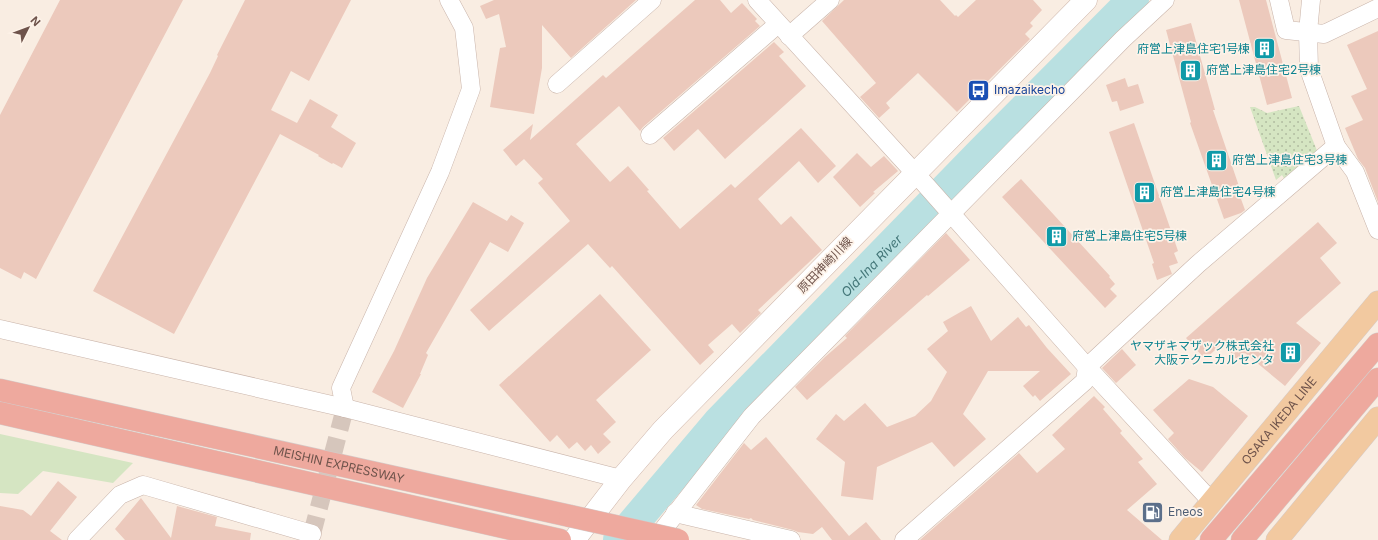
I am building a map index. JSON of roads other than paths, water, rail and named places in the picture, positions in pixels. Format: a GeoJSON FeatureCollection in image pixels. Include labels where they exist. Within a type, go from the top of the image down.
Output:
{"type":"FeatureCollection","features":[{"type":"Feature","properties":{"kind":"highway"},"geometry":{"type":"LineString","coordinates":[[1211,540],[1378,344]]}},
{"type":"Feature","properties":{"kind":"highway"},"geometry":{"type":"LineString","coordinates":[[1242,540],[1378,380]]}},
{"type":"Feature","properties":{"kind":"highway","name":"MEISHIN EXPRESSWAY"},"geometry":{"type":"LineString","coordinates":[[0,390],[678,540]]}},
{"type":"Feature","properties":{"kind":"highway","name":"MEISHIN EXPRESSWAY"},"geometry":{"type":"LineString","coordinates":[[0,413],[555,539]]}},
{"type":"Feature","properties":{"kind":"main road","name":"OSAKA IKEDA LINE"},"geometry":{"type":"LineString","coordinates":[[1180,540],[1378,302]]}},
{"type":"Feature","properties":{"kind":"main road"},"geometry":{"type":"LineString","coordinates":[[1277,540],[1378,418]]}},
{"type":"Feature","properties":{"kind":"street"},"geometry":{"type":"LineString","coordinates":[[345,408],[341,388],[440,172],[472,89],[464,28],[449,0]]}},
{"type":"Feature","properties":{"kind":"street"},"geometry":{"type":"LineString","coordinates":[[557,84],[652,0]]}},
{"type":"Feature","properties":{"kind":"street"},"geometry":{"type":"LineString","coordinates":[[757,0],[919,178],[1087,367],[1212,502]]}},
{"type":"Feature","properties":{"kind":"street"},"geometry":{"type":"LineString","coordinates":[[650,135],[783,29],[812,0]]}},
{"type":"Feature","properties":{"kind":"street"},"geometry":{"type":"LineString","coordinates":[[783,29],[830,0]]}},
{"type":"Feature","properties":{"kind":"street","name":"原田神崎川線"},"geometry":{"type":"LineString","coordinates":[[574,540],[663,430],[919,178],[1086,0]]}},
{"type":"Feature","properties":{"kind":"street"},"geometry":{"type":"LineString","coordinates":[[655,540],[752,416],[947,210],[969,196],[1124,39],[1165,0]]}},
{"type":"Feature","properties":{"kind":"street"},"geometry":{"type":"LineString","coordinates":[[1279,0],[1286,30],[1324,34],[1378,8]]}},
{"type":"Feature","properties":{"kind":"street"},"geometry":{"type":"LineString","coordinates":[[1311,0],[1308,32],[1309,69],[1336,146],[1355,172],[1378,230]]}},
{"type":"Feature","properties":{"kind":"street"},"geometry":{"type":"LineString","coordinates":[[904,540],[1085,381],[1087,367],[1198,264],[1336,146]]}},
{"type":"Feature","properties":{"kind":"street"},"geometry":{"type":"LineString","coordinates":[[0,329],[345,408],[622,479]]}},
{"type":"Feature","properties":{"kind":"street"},"geometry":{"type":"LineString","coordinates":[[77,540],[120,495],[143,485],[312,534]]}},
{"type":"Feature","properties":{"kind":"street"},"geometry":{"type":"LineString","coordinates":[[675,513],[791,540]]}},
{"type":"Feature","properties":{"kind":"waterway","name":"Old-Ina River"},"geometry":{"type":"LineString","coordinates":[[619,540],[718,423],[981,153],[1133,0]]}},
{"type":"Feature","properties":{"kind":"tunnel"},"geometry":{"type":"LineString","coordinates":[[312,534],[345,408]]}},
{"type":"Feature","properties":{"kind":"place","name":"府営上津島住宅1号棟"},"geometry":{"type":"Point","coordinates":[1265,49]}},
{"type":"Feature","properties":{"kind":"place","name":"府営上津島住宅2号棟"},"geometry":{"type":"Point","coordinates":[1191,70]}},
{"type":"Feature","properties":{"kind":"place","name":"Imazaikecho"},"geometry":{"type":"Point","coordinates":[979,90]}},
{"type":"Feature","properties":{"kind":"place","name":"府営上津島住宅3号棟"},"geometry":{"type":"Point","coordinates":[1217,160]}},
{"type":"Feature","properties":{"kind":"place","name":"府営上津島住宅4号棟"},"geometry":{"type":"Point","coordinates":[1144,192]}},
{"type":"Feature","properties":{"kind":"place","name":"府営上津島住宅5号棟"},"geometry":{"type":"Point","coordinates":[1056,236]}},
{"type":"Feature","properties":{"kind":"place","name":"ヤマザキマザック株式会社 大阪テクニカルセンタ"},"geometry":{"type":"Point","coordinates":[1290,353]}},
{"type":"Feature","properties":{"kind":"place","name":"Eneos"},"geometry":{"type":"Point","coordinates":[1153,512]}}]}
